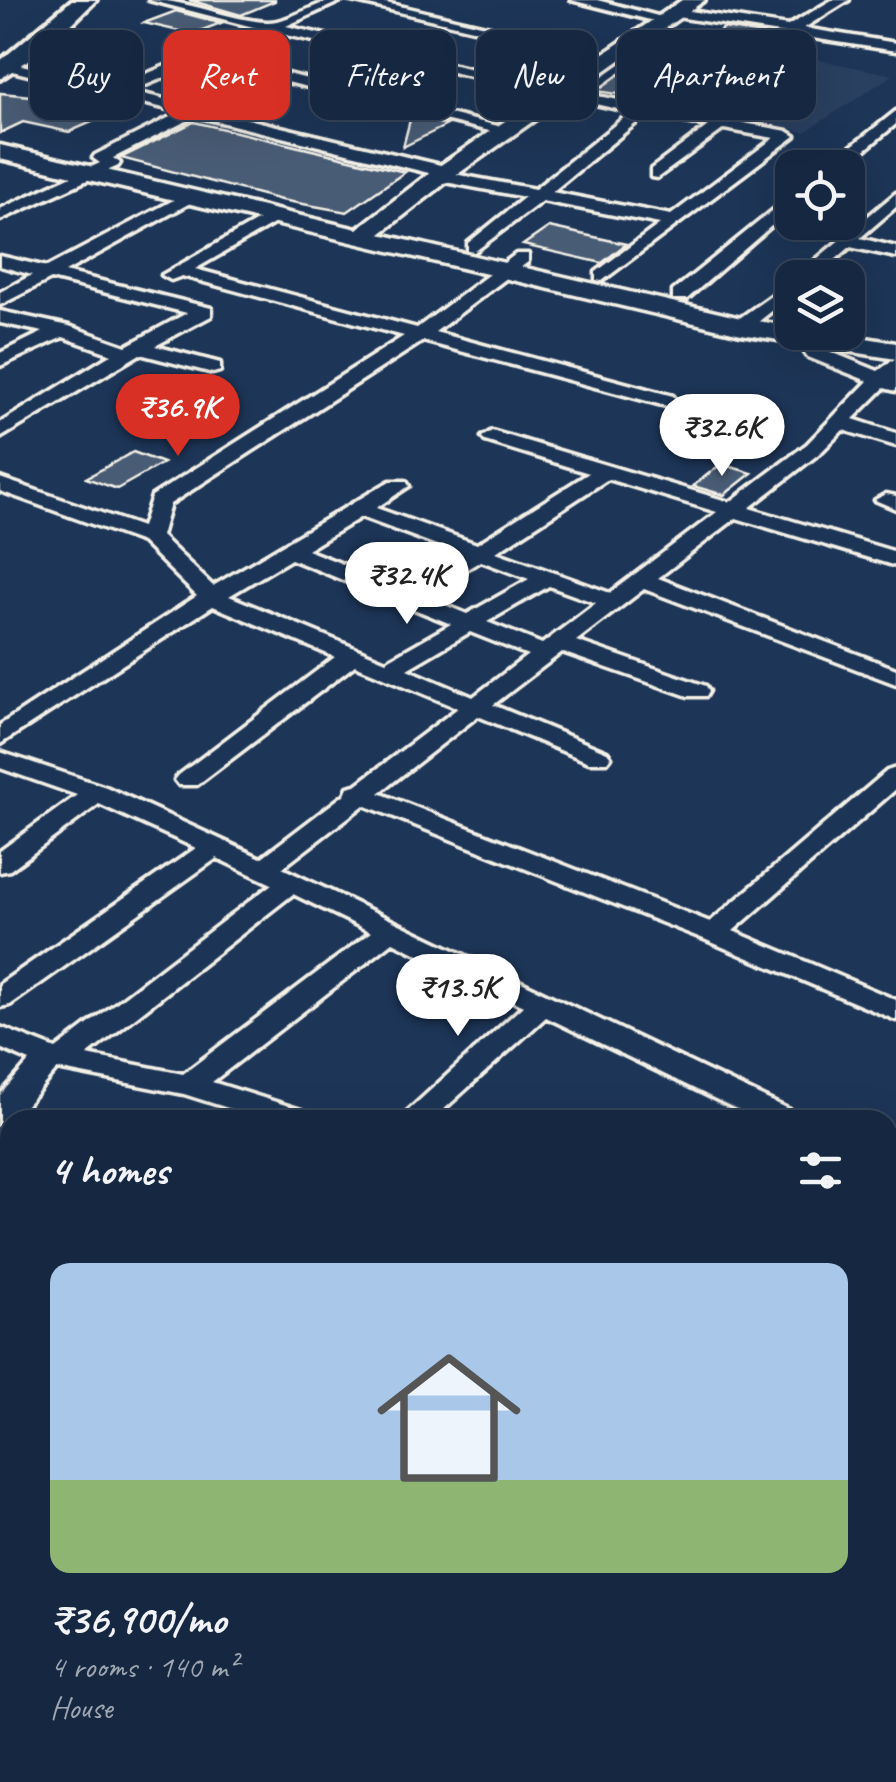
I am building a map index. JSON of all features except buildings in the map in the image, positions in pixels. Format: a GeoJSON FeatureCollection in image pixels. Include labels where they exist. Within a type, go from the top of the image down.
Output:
{"type":"FeatureCollection","features":[{"type":"Feature","properties":{"kind":"main road"},"geometry":{"type":"LineString","coordinates":[[2,63],[59,0]]}},
{"type":"Feature","properties":{"kind":"main road"},"geometry":{"type":"LineString","coordinates":[[2,63],[84,0]]}},
{"type":"Feature","properties":{"kind":"main road"},"geometry":{"type":"LineString","coordinates":[[597,68],[679,11]]}},
{"type":"Feature","properties":{"kind":"main road"},"geometry":{"type":"LineString","coordinates":[[366,233],[521,120]]}},
{"type":"Feature","properties":{"kind":"main road"},"geometry":{"type":"LineString","coordinates":[[0,134],[366,233],[775,326]]}},
{"type":"Feature","properties":{"kind":"main road"},"geometry":{"type":"LineString","coordinates":[[0,152],[102,164],[193,198],[272,218],[474,247],[512,264],[602,276],[680,295],[750,320],[775,321]]}},
{"type":"Feature","properties":{"kind":"main road"},"geometry":{"type":"LineString","coordinates":[[865,335],[896,340]]}},
{"type":"Feature","properties":{"kind":"main road"},"geometry":{"type":"LineString","coordinates":[[865,346],[896,352]]}},
{"type":"Feature","properties":{"kind":"street"},"geometry":{"type":"LineString","coordinates":[[156,0],[476,75]]}},
{"type":"Feature","properties":{"kind":"street"},"geometry":{"type":"LineString","coordinates":[[269,30],[336,0]]}},
{"type":"Feature","properties":{"kind":"street"},"geometry":{"type":"LineString","coordinates":[[354,0],[613,57]]}},
{"type":"Feature","properties":{"kind":"street"},"geometry":{"type":"LineString","coordinates":[[578,0],[679,11],[784,30]]}},
{"type":"Feature","properties":{"kind":"street"},"geometry":{"type":"LineString","coordinates":[[792,30],[842,0]]}},
{"type":"Feature","properties":{"kind":"street"},"geometry":{"type":"LineString","coordinates":[[816,35],[896,47]]}},
{"type":"Feature","properties":{"kind":"street"},"geometry":{"type":"LineString","coordinates":[[2,63],[30,70]]}},
{"type":"Feature","properties":{"kind":"street"},"geometry":{"type":"LineString","coordinates":[[290,78],[506,130]]}},
{"type":"Feature","properties":{"kind":"street"},"geometry":{"type":"LineString","coordinates":[[854,150],[896,116]]}},
{"type":"Feature","properties":{"kind":"street"},"geometry":{"type":"LineString","coordinates":[[0,215],[102,164],[177,120]]}},
{"type":"Feature","properties":{"kind":"street"},"geometry":{"type":"LineString","coordinates":[[233,120],[537,197],[674,221]]}},
{"type":"Feature","properties":{"kind":"street"},"geometry":{"type":"LineString","coordinates":[[474,247],[632,120]]}},
{"type":"Feature","properties":{"kind":"street"},"geometry":{"type":"LineString","coordinates":[[602,276],[787,136],[699,120]]}},
{"type":"Feature","properties":{"kind":"street"},"geometry":{"type":"LineString","coordinates":[[658,173],[721,124]]}},
{"type":"Feature","properties":{"kind":"street"},"geometry":{"type":"LineString","coordinates":[[0,299],[193,198]]}},
{"type":"Feature","properties":{"kind":"street"},"geometry":{"type":"LineString","coordinates":[[825,260],[896,198]]}},
{"type":"Feature","properties":{"kind":"street"},"geometry":{"type":"LineString","coordinates":[[680,295],[775,214]]}},
{"type":"Feature","properties":{"kind":"street"},"geometry":{"type":"LineString","coordinates":[[140,295],[272,218]]}},
{"type":"Feature","properties":{"kind":"street"},"geometry":{"type":"LineString","coordinates":[[848,241],[896,252]]}},
{"type":"Feature","properties":{"kind":"street"},"geometry":{"type":"LineString","coordinates":[[0,261],[46,276],[204,312],[133,350],[0,432]]}},
{"type":"Feature","properties":{"kind":"street"},"geometry":{"type":"LineString","coordinates":[[150,537],[160,502],[419,335],[512,264]]}},
{"type":"Feature","properties":{"kind":"street"},"geometry":{"type":"LineString","coordinates":[[179,270],[666,400]]}},
{"type":"Feature","properties":{"kind":"street"},"geometry":{"type":"LineString","coordinates":[[750,320],[775,300]]}},
{"type":"Feature","properties":{"kind":"street"},"geometry":{"type":"LineString","coordinates":[[0,318],[214,367]]}},
{"type":"Feature","properties":{"kind":"street"},"geometry":{"type":"LineString","coordinates":[[0,360],[62,330]]}},
{"type":"Feature","properties":{"kind":"street"},"geometry":{"type":"LineString","coordinates":[[816,350],[815,353],[891,377]]}},
{"type":"Feature","properties":{"kind":"street"},"geometry":{"type":"LineString","coordinates":[[263,869],[733,510],[891,377]]}},
{"type":"Feature","properties":{"kind":"street"},"geometry":{"type":"LineString","coordinates":[[841,422],[896,440]]}},
{"type":"Feature","properties":{"kind":"street"},"geometry":{"type":"LineString","coordinates":[[492,437],[896,559]]}},
{"type":"Feature","properties":{"kind":"street"},"geometry":{"type":"LineString","coordinates":[[402,596],[479,553],[606,471]]}},
{"type":"Feature","properties":{"kind":"street"},"geometry":{"type":"LineString","coordinates":[[0,484],[150,537],[211,597],[598,757]]}},
{"type":"Feature","properties":{"kind":"street"},"geometry":{"type":"LineString","coordinates":[[0,736],[211,597],[398,486]]}},
{"type":"Feature","properties":{"kind":"street"},"geometry":{"type":"LineString","coordinates":[[358,509],[611,602]]}},
{"type":"Feature","properties":{"kind":"street"},"geometry":{"type":"LineString","coordinates":[[290,551],[470,623],[697,691]]}},
{"type":"Feature","properties":{"kind":"street"},"geometry":{"type":"LineString","coordinates":[[388,670],[546,578]]}},
{"type":"Feature","properties":{"kind":"street"},"geometry":{"type":"LineString","coordinates":[[640,579],[896,677]]}},
{"type":"Feature","properties":{"kind":"street"},"geometry":{"type":"LineString","coordinates":[[188,780],[352,654]]}},
{"type":"Feature","properties":{"kind":"street"},"geometry":{"type":"LineString","coordinates":[[0,760],[96,793],[263,869],[764,1110]]}},
{"type":"Feature","properties":{"kind":"street"},"geometry":{"type":"LineString","coordinates":[[714,933],[896,776]]}},
{"type":"Feature","properties":{"kind":"street"},"geometry":{"type":"LineString","coordinates":[[0,864],[96,793]]}},
{"type":"Feature","properties":{"kind":"street"},"geometry":{"type":"LineString","coordinates":[[358,793],[714,933],[896,1011]]}},
{"type":"Feature","properties":{"kind":"street"},"geometry":{"type":"LineString","coordinates":[[0,998],[214,848]]}},
{"type":"Feature","properties":{"kind":"street"},"geometry":{"type":"LineString","coordinates":[[5,1110],[56,1059],[291,882]]}},
{"type":"Feature","properties":{"kind":"street"},"geometry":{"type":"LineString","coordinates":[[188,1084],[390,931]]}},
{"type":"Feature","properties":{"kind":"street"},"geometry":{"type":"LineString","coordinates":[[424,1110],[543,1004]]}},
{"type":"Feature","properties":{"kind":"street"},"geometry":{"type":"LineString","coordinates":[[0,1037],[56,1059],[188,1084],[267,1110]]}},
{"type":"Feature","properties":{"kind":"shaded area"},"geometry":{"type":"Polygon","coordinates":[[[816,59],[893,75],[805,132],[751,120],[816,120],[816,59]]]}}]}
